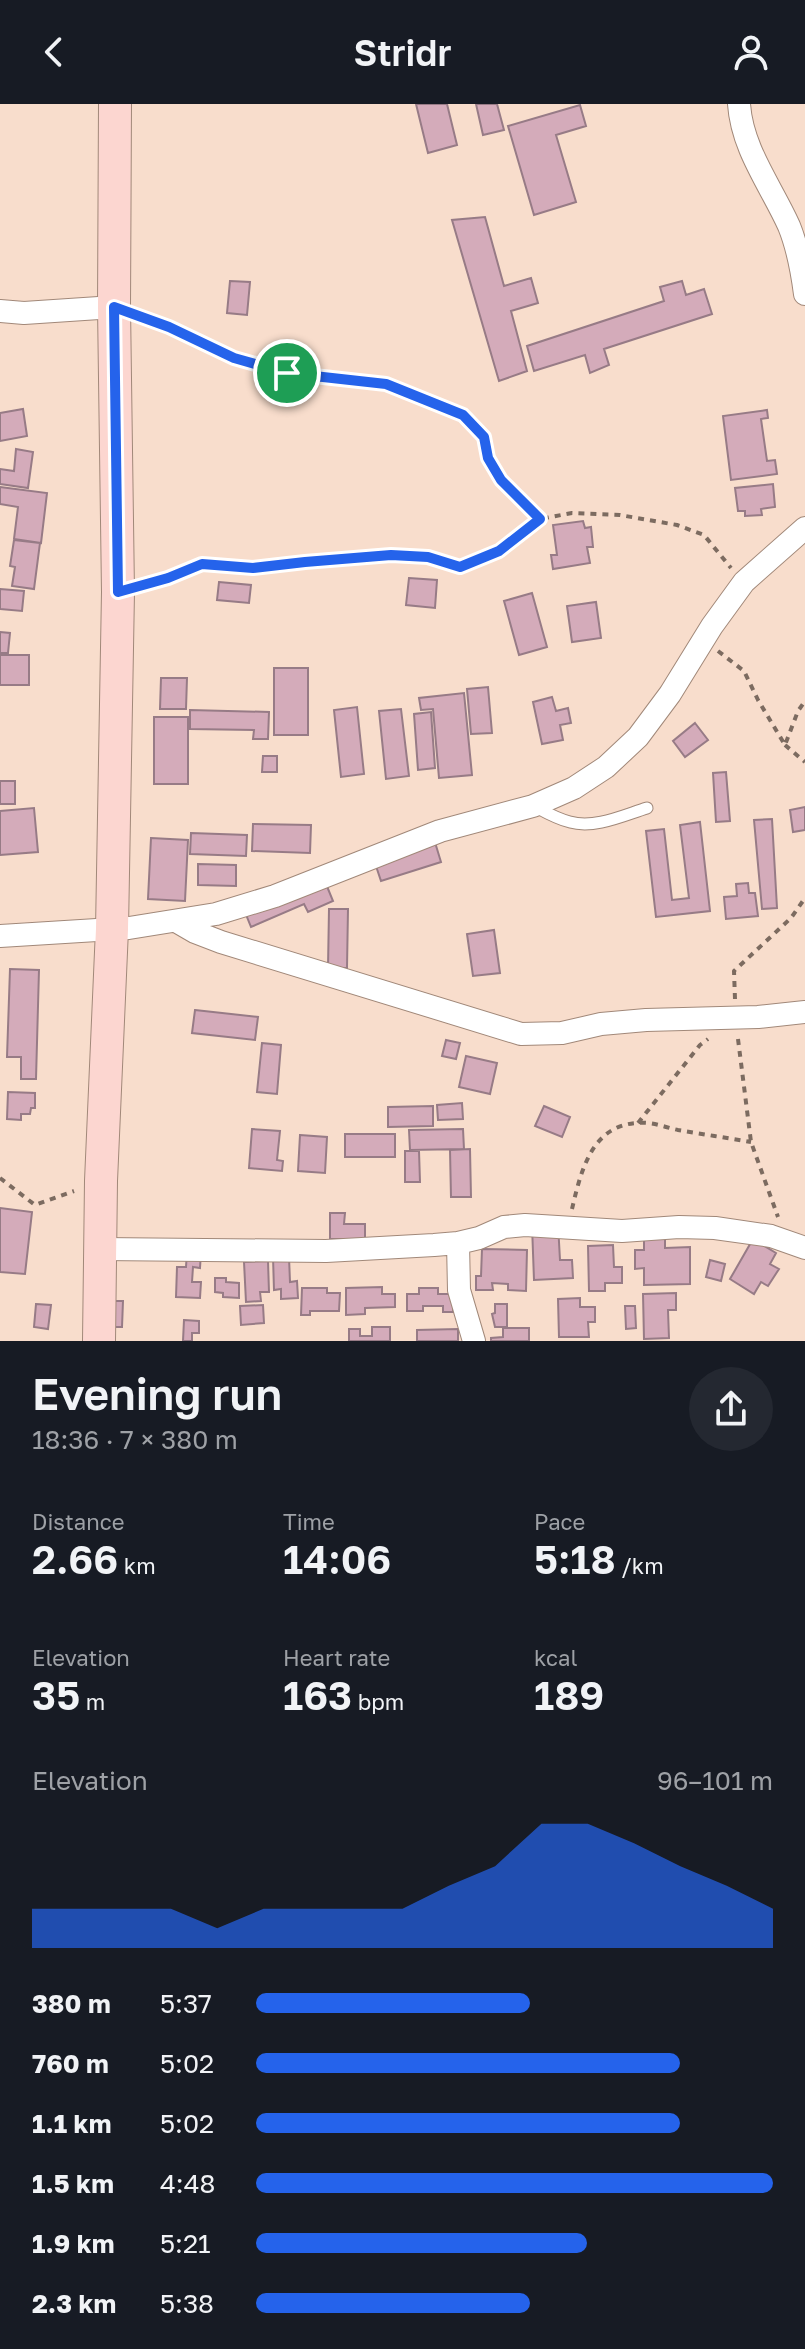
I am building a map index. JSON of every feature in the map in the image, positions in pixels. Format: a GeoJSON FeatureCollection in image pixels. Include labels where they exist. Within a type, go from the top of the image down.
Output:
{"type":"FeatureCollection","features":[{"type":"Feature","properties":{"kind":"street"},"geometry":{"type":"LineString","coordinates":[[99,1341],[101,1181],[112,929],[118,592],[115,104]]}},
{"type":"Feature","properties":{"kind":"street"},"geometry":{"type":"LineString","coordinates":[[735,108],[743,135],[790,228],[802,269],[805,294]]}},
{"type":"Feature","properties":{"kind":"street"},"geometry":{"type":"LineString","coordinates":[[0,311],[24,313],[114,307]]}},
{"type":"Feature","properties":{"kind":"street"},"geometry":{"type":"LineString","coordinates":[[0,936],[112,929],[216,914],[275,896],[440,831],[533,806],[592,777],[621,754],[653,718],[744,582],[805,528]]}},
{"type":"Feature","properties":{"kind":"street"},"geometry":{"type":"LineString","coordinates":[[176,921],[221,942],[521,1034],[562,1033],[601,1024],[646,1020],[805,1012]]}},
{"type":"Feature","properties":{"kind":"street"},"geometry":{"type":"LineString","coordinates":[[101,1249],[326,1251],[458,1243],[511,1226],[622,1231],[715,1228],[796,1244]]}},
{"type":"Feature","properties":{"kind":"street"},"geometry":{"type":"LineString","coordinates":[[458,1243],[459,1290],[474,1341]]}},
{"type":"Feature","properties":{"kind":"lane"},"geometry":{"type":"LineString","coordinates":[[533,806],[565,821],[581,824],[600,822],[647,808]]}},
{"type":"Feature","properties":{"kind":"path"},"geometry":{"type":"LineString","coordinates":[[114,307],[169,327],[234,358],[287,373],[386,384],[463,415],[484,437],[488,458],[501,480],[540,519]]}},
{"type":"Feature","properties":{"kind":"path"},"geometry":{"type":"LineString","coordinates":[[118,592],[168,578],[202,564],[253,568],[391,555],[428,557],[460,567],[499,551],[540,519],[572,513],[677,525],[704,535],[744,582]]}},
{"type":"Feature","properties":{"kind":"path"},"geometry":{"type":"LineString","coordinates":[[704,639],[744,671],[785,745],[805,762]]}},
{"type":"Feature","properties":{"kind":"path"},"geometry":{"type":"LineString","coordinates":[[785,745],[805,701]]}},
{"type":"Feature","properties":{"kind":"path"},"geometry":{"type":"LineString","coordinates":[[796,1244],[751,1142],[735,1017],[734,971],[791,918],[805,898]]}},
{"type":"Feature","properties":{"kind":"path"},"geometry":{"type":"LineString","coordinates":[[638,1123],[700,1045],[735,1017]]}},
{"type":"Feature","properties":{"kind":"path"},"geometry":{"type":"LineString","coordinates":[[567,1227],[581,1170],[604,1134],[613,1128],[651,1123],[751,1142]]}},
{"type":"Feature","properties":{"kind":"path"},"geometry":{"type":"LineString","coordinates":[[0,1178],[35,1205],[101,1181]]}},
{"type":"Feature","properties":{"kind":"building"},"geometry":{"type":"Polygon","coordinates":[[[416,104],[447,104],[457,145],[428,153],[416,104]]]}},
{"type":"Feature","properties":{"kind":"building"},"geometry":{"type":"Polygon","coordinates":[[[476,104],[497,104],[504,130],[483,135],[476,104]]]}},
{"type":"Feature","properties":{"kind":"building"},"geometry":{"type":"Polygon","coordinates":[[[580,105],[586,126],[556,135],[576,202],[534,215],[508,126],[580,105]]]}},
{"type":"Feature","properties":{"kind":"building"},"geometry":{"type":"Polygon","coordinates":[[[485,217],[504,286],[531,278],[538,303],[511,311],[527,371],[499,381],[452,220],[485,217]]]}},
{"type":"Feature","properties":{"kind":"building"},"geometry":{"type":"Polygon","coordinates":[[[230,281],[250,282],[247,315],[227,313],[230,281]]]}},
{"type":"Feature","properties":{"kind":"building"},"geometry":{"type":"Polygon","coordinates":[[[682,281],[686,295],[704,289],[712,314],[604,349],[609,365],[590,373],[585,355],[534,371],[527,346],[664,301],[660,287],[682,281]]]}},
{"type":"Feature","properties":{"kind":"building"},"geometry":{"type":"Polygon","coordinates":[[[23,409],[27,436],[0,441],[0,413],[23,409]]]}},
{"type":"Feature","properties":{"kind":"building"},"geometry":{"type":"Polygon","coordinates":[[[767,410],[768,418],[761,419],[767,461],[775,460],[777,474],[731,480],[723,416],[767,410]]]}},
{"type":"Feature","properties":{"kind":"building"},"geometry":{"type":"Polygon","coordinates":[[[16,449],[33,452],[28,488],[0,484],[0,469],[14,471],[16,449]]]}},
{"type":"Feature","properties":{"kind":"building"},"geometry":{"type":"Polygon","coordinates":[[[773,484],[775,507],[761,509],[762,515],[745,516],[745,511],[738,511],[735,488],[773,484]]]}},
{"type":"Feature","properties":{"kind":"building"},"geometry":{"type":"Polygon","coordinates":[[[0,487],[47,493],[41,543],[14,539],[18,507],[0,504],[0,487]]]}},
{"type":"Feature","properties":{"kind":"building"},"geometry":{"type":"Polygon","coordinates":[[[583,521],[585,528],[591,527],[593,547],[587,547],[590,563],[553,569],[551,555],[557,555],[553,525],[583,521]]]}},
{"type":"Feature","properties":{"kind":"building"},"geometry":{"type":"Polygon","coordinates":[[[14,540],[40,543],[34,589],[12,586],[15,567],[10,566],[14,540]]]}},
{"type":"Feature","properties":{"kind":"building"},"geometry":{"type":"Polygon","coordinates":[[[409,578],[437,580],[435,608],[406,605],[409,578]]]}},
{"type":"Feature","properties":{"kind":"building"},"geometry":{"type":"Polygon","coordinates":[[[219,582],[251,585],[249,603],[217,600],[219,582]]]}},
{"type":"Feature","properties":{"kind":"building"},"geometry":{"type":"Polygon","coordinates":[[[0,589],[24,591],[22,611],[0,609],[0,589]]]}},
{"type":"Feature","properties":{"kind":"building"},"geometry":{"type":"Polygon","coordinates":[[[532,593],[547,647],[519,655],[504,601],[532,593]]]}},
{"type":"Feature","properties":{"kind":"building"},"geometry":{"type":"Polygon","coordinates":[[[596,602],[601,638],[572,642],[567,606],[596,602]]]}},
{"type":"Feature","properties":{"kind":"building"},"geometry":{"type":"Polygon","coordinates":[[[0,632],[10,633],[8,653],[0,653],[0,632]]]}},
{"type":"Feature","properties":{"kind":"building"},"geometry":{"type":"Polygon","coordinates":[[[0,655],[29,655],[29,685],[0,685],[0,655]]]}},
{"type":"Feature","properties":{"kind":"building"},"geometry":{"type":"Polygon","coordinates":[[[274,668],[308,668],[308,735],[274,735],[274,668]]]}},
{"type":"Feature","properties":{"kind":"building"},"geometry":{"type":"Polygon","coordinates":[[[161,678],[187,678],[186,709],[160,709],[161,678]]]}},
{"type":"Feature","properties":{"kind":"building"},"geometry":{"type":"Polygon","coordinates":[[[488,687],[492,733],[471,734],[467,689],[488,687]]]}},
{"type":"Feature","properties":{"kind":"building"},"geometry":{"type":"Polygon","coordinates":[[[464,693],[472,775],[439,778],[433,709],[421,710],[419,698],[464,693]]]}},
{"type":"Feature","properties":{"kind":"building"},"geometry":{"type":"Polygon","coordinates":[[[552,697],[556,711],[568,708],[571,723],[560,725],[563,740],[542,744],[533,702],[552,697]]]}},
{"type":"Feature","properties":{"kind":"building"},"geometry":{"type":"Polygon","coordinates":[[[357,707],[364,774],[341,777],[334,710],[357,707]]]}},
{"type":"Feature","properties":{"kind":"building"},"geometry":{"type":"Polygon","coordinates":[[[401,709],[409,776],[386,779],[379,711],[401,709]]]}},
{"type":"Feature","properties":{"kind":"building"},"geometry":{"type":"Polygon","coordinates":[[[190,710],[269,712],[268,739],[253,739],[254,730],[190,729],[190,710]]]}},
{"type":"Feature","properties":{"kind":"building"},"geometry":{"type":"Polygon","coordinates":[[[431,712],[435,768],[418,770],[414,714],[431,712]]]}},
{"type":"Feature","properties":{"kind":"building"},"geometry":{"type":"Polygon","coordinates":[[[154,717],[188,717],[188,784],[154,784],[154,717]]]}},
{"type":"Feature","properties":{"kind":"building"},"geometry":{"type":"Polygon","coordinates":[[[695,723],[708,740],[685,757],[673,741],[695,723]]]}},
{"type":"Feature","properties":{"kind":"building"},"geometry":{"type":"Polygon","coordinates":[[[263,756],[277,756],[277,772],[262,772],[263,756]]]}},
{"type":"Feature","properties":{"kind":"building"},"geometry":{"type":"Polygon","coordinates":[[[726,772],[730,821],[716,822],[713,773],[726,772]]]}},
{"type":"Feature","properties":{"kind":"building"},"geometry":{"type":"Polygon","coordinates":[[[0,781],[15,781],[15,804],[0,804],[0,781]]]}},
{"type":"Feature","properties":{"kind":"building"},"geometry":{"type":"Polygon","coordinates":[[[805,807],[805,830],[793,832],[790,810],[805,807]]]}},
{"type":"Feature","properties":{"kind":"building"},"geometry":{"type":"Polygon","coordinates":[[[34,808],[38,852],[0,855],[0,811],[34,808]]]}},
{"type":"Feature","properties":{"kind":"building"},"geometry":{"type":"Polygon","coordinates":[[[772,819],[777,908],[762,909],[754,820],[772,819]]]}},
{"type":"Feature","properties":{"kind":"building"},"geometry":{"type":"Polygon","coordinates":[[[700,822],[710,911],[656,917],[646,831],[664,829],[672,900],[689,898],[680,825],[700,822]]]}},
{"type":"Feature","properties":{"kind":"building"},"geometry":{"type":"Polygon","coordinates":[[[253,824],[311,825],[310,853],[252,851],[253,824]]]}},
{"type":"Feature","properties":{"kind":"building"},"geometry":{"type":"Polygon","coordinates":[[[191,833],[247,835],[246,856],[190,854],[191,833]]]}},
{"type":"Feature","properties":{"kind":"building"},"geometry":{"type":"Polygon","coordinates":[[[151,838],[188,840],[185,901],[148,899],[151,838]]]}},
{"type":"Feature","properties":{"kind":"building"},"geometry":{"type":"Polygon","coordinates":[[[434,839],[441,862],[381,881],[373,857],[434,839]]]}},
{"type":"Feature","properties":{"kind":"building"},"geometry":{"type":"Polygon","coordinates":[[[198,864],[236,865],[236,886],[198,885],[198,864]]]}},
{"type":"Feature","properties":{"kind":"building"},"geometry":{"type":"Polygon","coordinates":[[[324,879],[333,901],[308,912],[304,904],[251,927],[245,912],[324,879]]]}},
{"type":"Feature","properties":{"kind":"building"},"geometry":{"type":"Polygon","coordinates":[[[748,883],[749,893],[755,893],[758,916],[726,919],[724,897],[737,896],[736,884],[748,883]]]}},
{"type":"Feature","properties":{"kind":"building"},"geometry":{"type":"Polygon","coordinates":[[[329,909],[348,909],[347,968],[328,968],[329,909]]]}},
{"type":"Feature","properties":{"kind":"building"},"geometry":{"type":"Polygon","coordinates":[[[494,930],[500,973],[473,976],[467,934],[494,930]]]}},
{"type":"Feature","properties":{"kind":"building"},"geometry":{"type":"Polygon","coordinates":[[[10,969],[39,970],[36,1079],[21,1079],[21,1057],[7,1057],[10,969]]]}},
{"type":"Feature","properties":{"kind":"building"},"geometry":{"type":"Polygon","coordinates":[[[195,1010],[258,1017],[255,1040],[192,1033],[195,1010]]]}},
{"type":"Feature","properties":{"kind":"building"},"geometry":{"type":"Polygon","coordinates":[[[446,1040],[460,1043],[456,1059],[442,1056],[446,1040]]]}},
{"type":"Feature","properties":{"kind":"building"},"geometry":{"type":"Polygon","coordinates":[[[262,1043],[281,1045],[277,1094],[257,1092],[262,1043]]]}},
{"type":"Feature","properties":{"kind":"building"},"geometry":{"type":"Polygon","coordinates":[[[466,1056],[497,1063],[490,1094],[459,1087],[466,1056]]]}},
{"type":"Feature","properties":{"kind":"building"},"geometry":{"type":"Polygon","coordinates":[[[8,1092],[35,1093],[35,1108],[31,1108],[30,1114],[21,1114],[21,1120],[7,1119],[8,1092]]]}},
{"type":"Feature","properties":{"kind":"building"},"geometry":{"type":"Polygon","coordinates":[[[462,1103],[463,1119],[438,1120],[437,1105],[462,1103]]]}},
{"type":"Feature","properties":{"kind":"building"},"geometry":{"type":"Polygon","coordinates":[[[433,1106],[433,1126],[388,1127],[388,1107],[433,1106]]]}},
{"type":"Feature","properties":{"kind":"building"},"geometry":{"type":"Polygon","coordinates":[[[544,1106],[570,1117],[562,1137],[535,1126],[544,1106]]]}},
{"type":"Feature","properties":{"kind":"building"},"geometry":{"type":"Polygon","coordinates":[[[252,1129],[280,1131],[277,1160],[283,1161],[282,1171],[249,1168],[252,1129]]]}},
{"type":"Feature","properties":{"kind":"building"},"geometry":{"type":"Polygon","coordinates":[[[463,1129],[464,1149],[410,1150],[409,1130],[463,1129]]]}},
{"type":"Feature","properties":{"kind":"building"},"geometry":{"type":"Polygon","coordinates":[[[345,1134],[395,1134],[395,1157],[345,1157],[345,1134]]]}},
{"type":"Feature","properties":{"kind":"building"},"geometry":{"type":"Polygon","coordinates":[[[300,1135],[327,1137],[325,1173],[298,1171],[300,1135]]]}},
{"type":"Feature","properties":{"kind":"building"},"geometry":{"type":"Polygon","coordinates":[[[470,1149],[471,1197],[451,1197],[450,1150],[470,1149]]]}},
{"type":"Feature","properties":{"kind":"building"},"geometry":{"type":"Polygon","coordinates":[[[405,1151],[419,1151],[420,1182],[405,1182],[405,1151]]]}},
{"type":"Feature","properties":{"kind":"building"},"geometry":{"type":"Polygon","coordinates":[[[0,1208],[32,1212],[25,1274],[0,1272],[0,1208]]]}},
{"type":"Feature","properties":{"kind":"building"},"geometry":{"type":"Polygon","coordinates":[[[330,1213],[345,1213],[344,1224],[365,1224],[365,1239],[330,1239],[330,1213]]]}},
{"type":"Feature","properties":{"kind":"building"},"geometry":{"type":"Polygon","coordinates":[[[558,1224],[560,1260],[572,1260],[573,1278],[534,1280],[532,1225],[558,1224]]]}},
{"type":"Feature","properties":{"kind":"building"},"geometry":{"type":"Polygon","coordinates":[[[644,1239],[665,1239],[665,1248],[690,1247],[690,1284],[644,1285],[644,1268],[635,1269],[635,1250],[644,1250],[644,1239]]]}},
{"type":"Feature","properties":{"kind":"building"},"geometry":{"type":"Polygon","coordinates":[[[753,1239],[776,1253],[770,1264],[779,1269],[768,1286],[761,1282],[754,1294],[730,1279],[753,1239]]]}},
{"type":"Feature","properties":{"kind":"building"},"geometry":{"type":"Polygon","coordinates":[[[613,1245],[614,1267],[622,1267],[622,1283],[605,1283],[605,1291],[589,1291],[588,1246],[613,1245]]]}},
{"type":"Feature","properties":{"kind":"building"},"geometry":{"type":"Polygon","coordinates":[[[482,1249],[527,1250],[526,1291],[508,1290],[508,1284],[492,1283],[493,1290],[476,1290],[476,1276],[481,1276],[482,1249]]]}},
{"type":"Feature","properties":{"kind":"building"},"geometry":{"type":"Polygon","coordinates":[[[187,1251],[201,1252],[200,1268],[193,1267],[192,1282],[201,1282],[200,1298],[176,1297],[177,1267],[186,1267],[187,1251]]]}},
{"type":"Feature","properties":{"kind":"building"},"geometry":{"type":"Polygon","coordinates":[[[273,1257],[289,1257],[290,1282],[297,1281],[298,1298],[281,1299],[281,1289],[274,1290],[273,1257]]]}},
{"type":"Feature","properties":{"kind":"building"},"geometry":{"type":"Polygon","coordinates":[[[710,1260],[725,1264],[721,1281],[706,1277],[710,1260]]]}},
{"type":"Feature","properties":{"kind":"building"},"geometry":{"type":"Polygon","coordinates":[[[268,1261],[269,1292],[260,1292],[261,1301],[246,1302],[244,1262],[268,1261]]]}},
{"type":"Feature","properties":{"kind":"building"},"geometry":{"type":"Polygon","coordinates":[[[215,1278],[239,1283],[239,1298],[223,1297],[223,1293],[215,1292],[215,1278]]]}},
{"type":"Feature","properties":{"kind":"building"},"geometry":{"type":"Polygon","coordinates":[[[382,1287],[382,1294],[395,1294],[395,1307],[365,1308],[365,1314],[346,1315],[346,1288],[382,1287]]]}},
{"type":"Feature","properties":{"kind":"building"},"geometry":{"type":"Polygon","coordinates":[[[302,1288],[327,1288],[327,1293],[340,1293],[339,1311],[310,1311],[310,1315],[301,1315],[302,1288]]]}},
{"type":"Feature","properties":{"kind":"building"},"geometry":{"type":"Polygon","coordinates":[[[419,1288],[438,1288],[438,1294],[453,1294],[453,1312],[443,1312],[443,1306],[423,1306],[423,1311],[407,1311],[407,1294],[419,1294],[419,1288]]]}},
{"type":"Feature","properties":{"kind":"building"},"geometry":{"type":"Polygon","coordinates":[[[676,1293],[676,1310],[668,1310],[669,1338],[644,1339],[643,1294],[676,1293]]]}},
{"type":"Feature","properties":{"kind":"building"},"geometry":{"type":"Polygon","coordinates":[[[580,1298],[580,1307],[595,1307],[595,1322],[588,1322],[589,1337],[559,1337],[558,1299],[580,1298]]]}},
{"type":"Feature","properties":{"kind":"building"},"geometry":{"type":"Polygon","coordinates":[[[111,1301],[123,1301],[122,1327],[110,1327],[111,1301]]]}},
{"type":"Feature","properties":{"kind":"building"},"geometry":{"type":"Polygon","coordinates":[[[36,1304],[51,1305],[48,1329],[34,1327],[36,1304]]]}},
{"type":"Feature","properties":{"kind":"building"},"geometry":{"type":"Polygon","coordinates":[[[495,1304],[507,1304],[507,1327],[495,1327],[492,1314],[495,1313],[495,1304]]]}},
{"type":"Feature","properties":{"kind":"building"},"geometry":{"type":"Polygon","coordinates":[[[263,1305],[264,1323],[241,1325],[240,1306],[263,1305]]]}},
{"type":"Feature","properties":{"kind":"building"},"geometry":{"type":"Polygon","coordinates":[[[625,1306],[635,1306],[636,1328],[626,1329],[625,1306]]]}},
{"type":"Feature","properties":{"kind":"building"},"geometry":{"type":"Polygon","coordinates":[[[184,1320],[199,1321],[199,1333],[192,1333],[192,1341],[183,1341],[184,1320]]]}},
{"type":"Feature","properties":{"kind":"building"},"geometry":{"type":"Polygon","coordinates":[[[372,1327],[390,1327],[390,1341],[349,1341],[349,1329],[360,1329],[360,1336],[372,1336],[372,1327]]]}},
{"type":"Feature","properties":{"kind":"building"},"geometry":{"type":"Polygon","coordinates":[[[503,1328],[529,1328],[529,1341],[491,1341],[491,1338],[503,1337],[503,1328]]]}},
{"type":"Feature","properties":{"kind":"building"},"geometry":{"type":"Polygon","coordinates":[[[458,1329],[458,1341],[417,1341],[417,1330],[458,1329]]]}},
{"type":"Feature","properties":{"kind":"route"},"geometry":{"type":"LineString","coordinates":[[114,307],[169,327],[234,358],[287,373],[386,384],[463,415],[484,437],[488,458],[501,480],[540,519],[499,551],[460,567],[428,557],[391,555],[253,568],[202,564],[168,578],[118,592],[114,307]]}}]}
